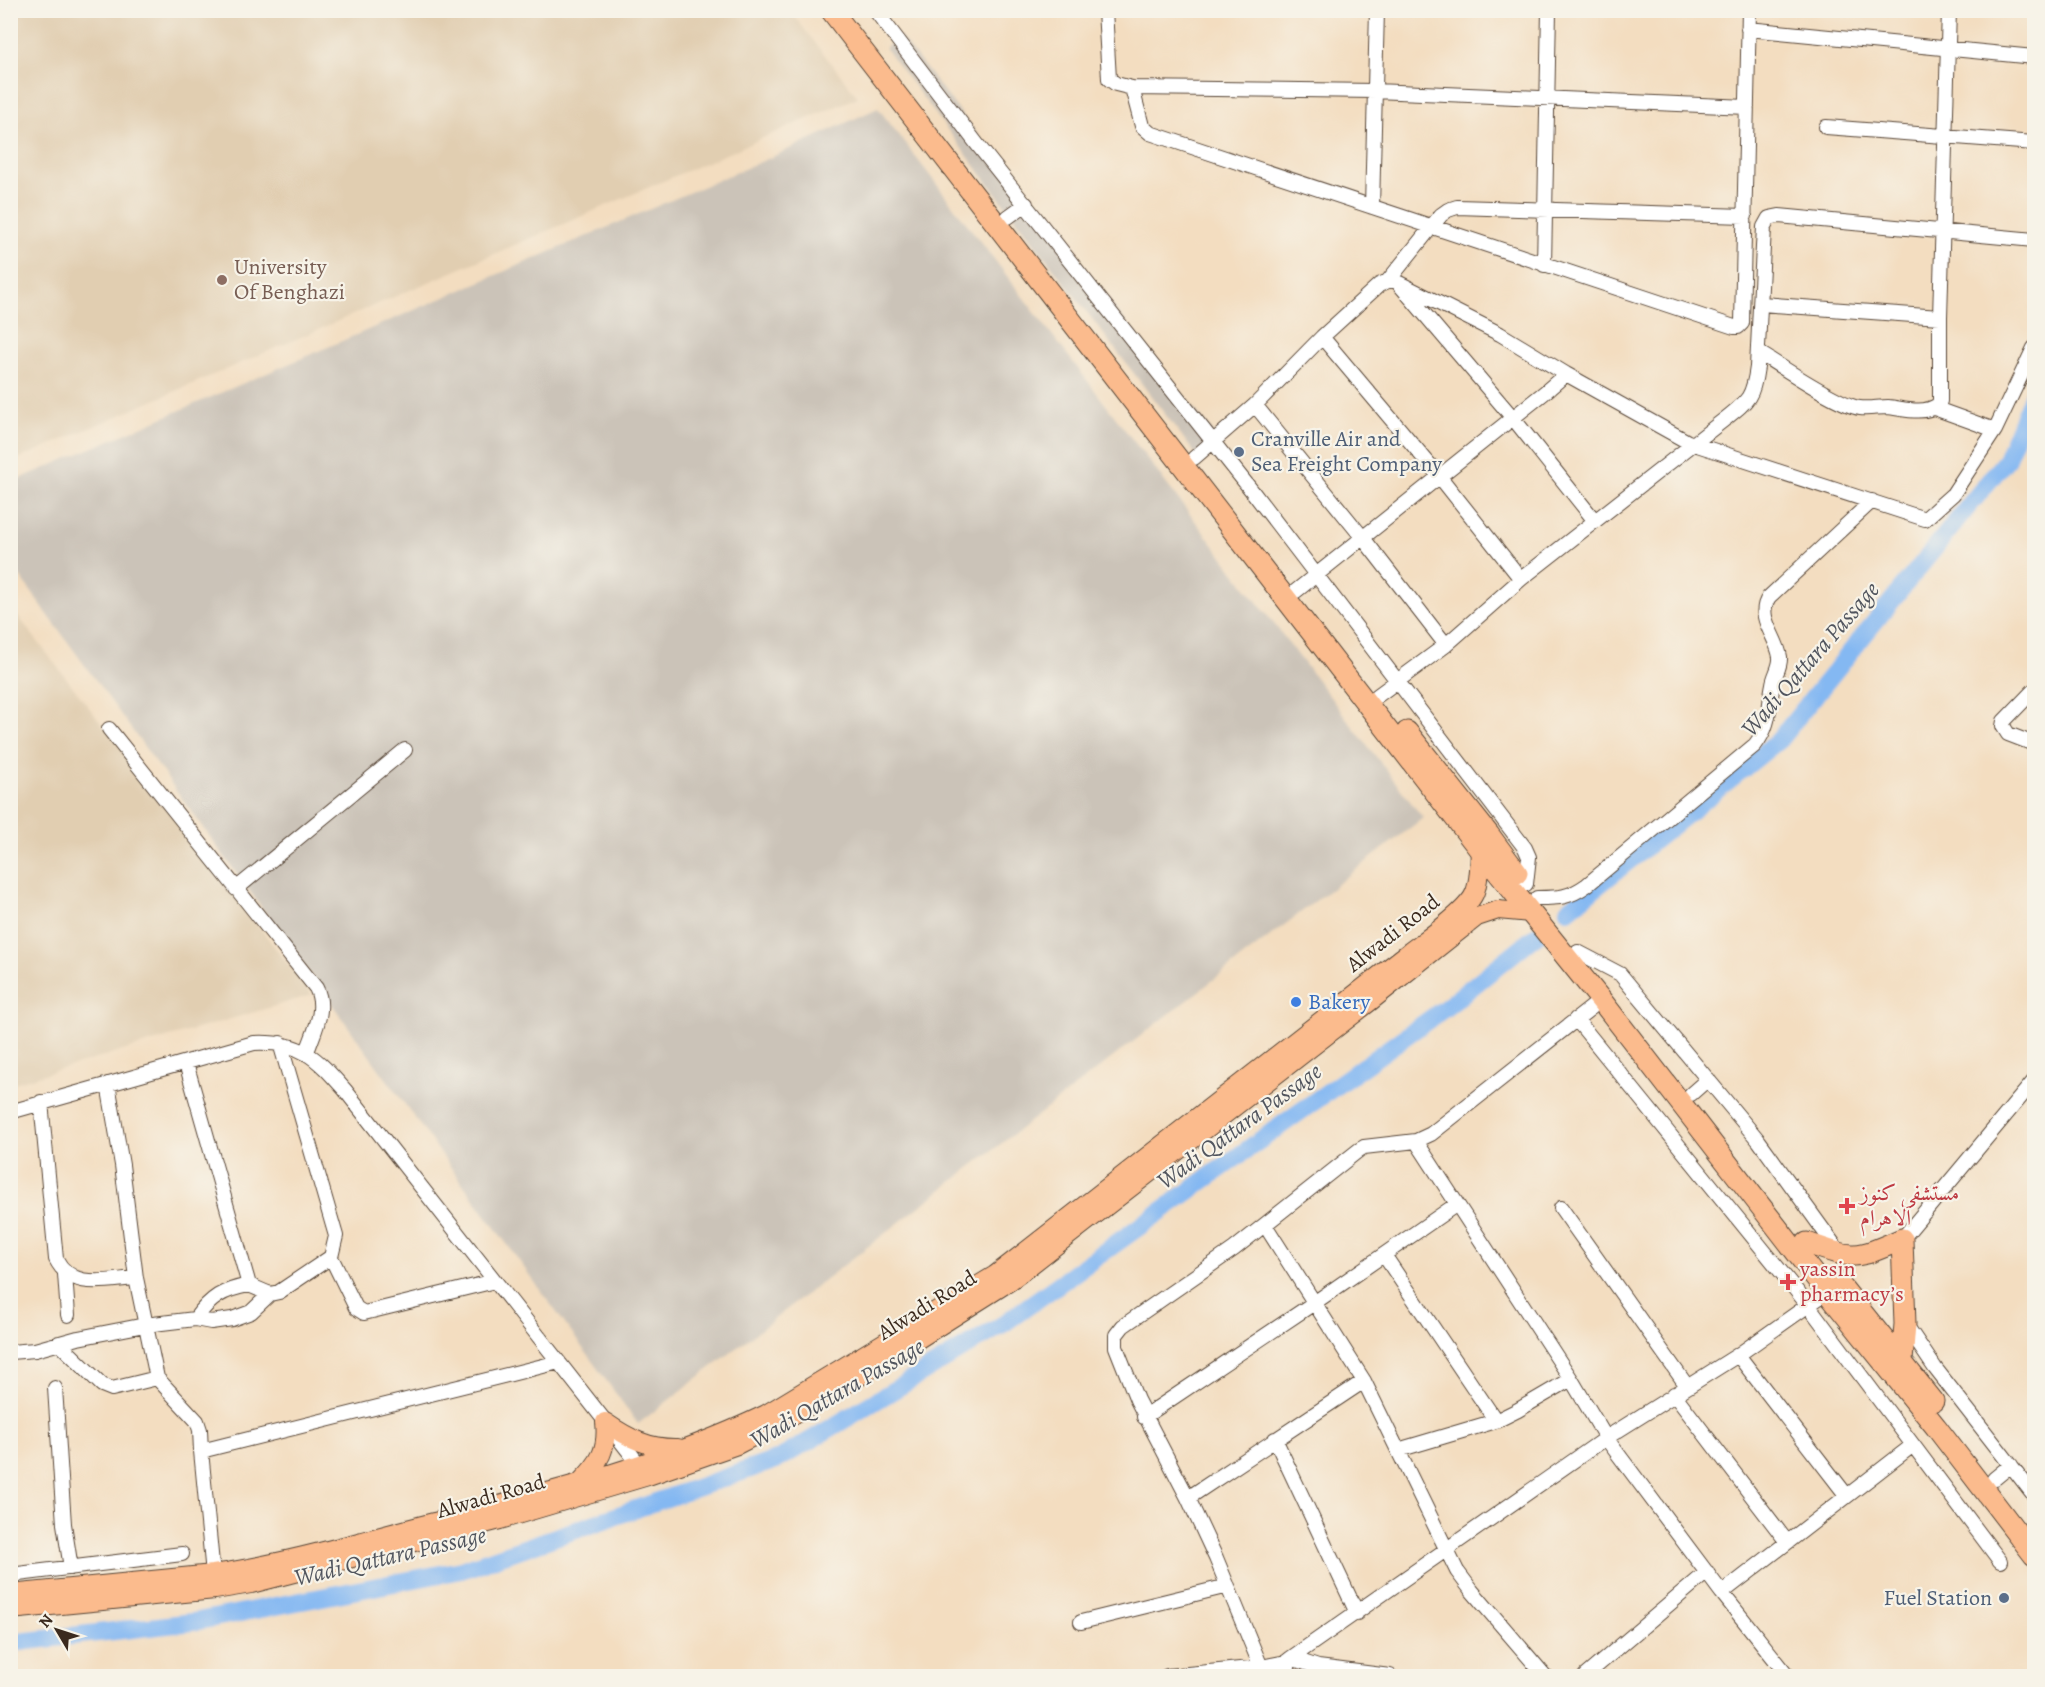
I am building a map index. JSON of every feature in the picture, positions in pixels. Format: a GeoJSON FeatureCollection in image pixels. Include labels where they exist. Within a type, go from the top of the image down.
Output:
{"type":"FeatureCollection","features":[{"type":"Feature","properties":{"kind":"highway"},"geometry":{"type":"LineString","coordinates":[[831,10],[1484,842],[1578,952],[1902,1361],[2002,1472],[2034,1532]]}},
{"type":"Feature","properties":{"kind":"highway"},"geometry":{"type":"LineString","coordinates":[[848,10],[1377,696],[1484,842],[1531,898],[1601,1000],[2034,1555]]}},
{"type":"Feature","properties":{"kind":"highway"},"geometry":{"type":"LineString","coordinates":[[1808,1243],[1841,1255],[1856,1256],[1902,1239],[1905,1324],[1902,1361]]}},
{"type":"Feature","properties":{"kind":"main road","name":"Alwadi Road"},"geometry":{"type":"LineString","coordinates":[[1472,911],[1484,842]]}},
{"type":"Feature","properties":{"kind":"main road","name":"Alwadi Road"},"geometry":{"type":"LineString","coordinates":[[10,1594],[74,1596],[215,1590],[251,1584],[500,1520],[644,1470],[737,1445],[777,1425],[986,1298],[1027,1260],[1472,911],[1498,910],[1531,898]]}},
{"type":"Feature","properties":{"kind":"main road","name":"Alwadi Road"},"geometry":{"type":"LineString","coordinates":[[10,1610],[74,1596],[289,1560],[496,1506],[581,1481],[644,1470],[766,1414],[977,1287],[1027,1260]]}},
{"type":"Feature","properties":{"kind":"main road"},"geometry":{"type":"LineString","coordinates":[[605,1422],[621,1433],[648,1445],[691,1447]]}},
{"type":"Feature","properties":{"kind":"main road"},"geometry":{"type":"LineString","coordinates":[[581,1481],[599,1461],[605,1448],[607,1436],[605,1422]]}},
{"type":"Feature","properties":{"kind":"street"},"geometry":{"type":"LineString","coordinates":[[875,10],[1316,573],[1506,822],[1529,857],[1531,898],[1560,898],[1572,895],[1587,885],[1755,745],[1764,733],[1770,714],[1773,682],[1781,659],[1764,616],[1764,604],[1872,501]]}},
{"type":"Feature","properties":{"kind":"street"},"geometry":{"type":"LineString","coordinates":[[1105,10],[1109,79],[1116,84],[1132,88],[1375,91],[1747,107]]}},
{"type":"Feature","properties":{"kind":"street"},"geometry":{"type":"LineString","coordinates":[[1372,207],[1377,10]]}},
{"type":"Feature","properties":{"kind":"street"},"geometry":{"type":"LineString","coordinates":[[1544,265],[1549,10]]}},
{"type":"Feature","properties":{"kind":"street"},"geometry":{"type":"LineString","coordinates":[[1132,88],[1142,126],[1150,133],[1544,265],[1738,327],[1742,323],[1749,10]]}},
{"type":"Feature","properties":{"kind":"street"},"geometry":{"type":"LineString","coordinates":[[1934,408],[1940,401],[1940,317],[1949,10]]}},
{"type":"Feature","properties":{"kind":"street"},"geometry":{"type":"LineString","coordinates":[[1748,29],[2034,57]]}},
{"type":"Feature","properties":{"kind":"street"},"geometry":{"type":"LineString","coordinates":[[1826,128],[2034,143]]}},
{"type":"Feature","properties":{"kind":"street"},"geometry":{"type":"LineString","coordinates":[[1008,217],[1026,204]]}},
{"type":"Feature","properties":{"kind":"street"},"geometry":{"type":"LineString","coordinates":[[1194,458],[1255,405],[1322,337],[1379,285],[1391,281],[1441,215],[1457,207],[1744,216]]}},
{"type":"Feature","properties":{"kind":"street"},"geometry":{"type":"LineString","coordinates":[[1377,696],[1446,645],[1521,579],[1694,444],[1750,397],[1754,389],[1758,352],[1764,227],[1768,218],[1779,216],[2034,240]]}},
{"type":"Feature","properties":{"kind":"street"},"geometry":{"type":"LineString","coordinates":[[1391,281],[1500,334],[1566,374],[1694,444],[1925,519],[1953,494],[1995,430],[2034,348]]}},
{"type":"Feature","properties":{"kind":"street"},"geometry":{"type":"LineString","coordinates":[[1391,281],[1513,418],[1595,521]]}},
{"type":"Feature","properties":{"kind":"street"},"geometry":{"type":"LineString","coordinates":[[1761,304],[1940,317]]}},
{"type":"Feature","properties":{"kind":"street"},"geometry":{"type":"LineString","coordinates":[[1322,337],[1440,477],[1521,579]]}},
{"type":"Feature","properties":{"kind":"street"},"geometry":{"type":"LineString","coordinates":[[1758,352],[1834,397],[1858,408],[1888,407],[1908,411],[1934,408],[1995,430]]}},
{"type":"Feature","properties":{"kind":"street"},"geometry":{"type":"LineString","coordinates":[[1296,591],[1566,374]]}},
{"type":"Feature","properties":{"kind":"street"},"geometry":{"type":"LineString","coordinates":[[1255,405],[1446,645]]}},
{"type":"Feature","properties":{"kind":"street"},"geometry":{"type":"LineString","coordinates":[[2034,690],[2004,721],[2003,726],[2008,734],[2034,744]]}},
{"type":"Feature","properties":{"kind":"street"},"geometry":{"type":"LineString","coordinates":[[109,729],[316,988],[321,999],[321,1011],[307,1052]]}},
{"type":"Feature","properties":{"kind":"street"},"geometry":{"type":"LineString","coordinates":[[236,889],[405,750]]}},
{"type":"Feature","properties":{"kind":"street"},"geometry":{"type":"LineString","coordinates":[[1484,842],[1506,822]]}},
{"type":"Feature","properties":{"kind":"street"},"geometry":{"type":"LineString","coordinates":[[1578,952],[1620,974],[1759,1141],[1841,1255]]}},
{"type":"Feature","properties":{"kind":"street"},"geometry":{"type":"LineString","coordinates":[[1261,1667],[1228,1586],[1188,1498],[1144,1417],[1116,1347],[1115,1340],[1119,1331],[1266,1225],[1359,1150],[1364,1147],[1416,1142],[1431,1134],[1601,1000]]}},
{"type":"Feature","properties":{"kind":"street"},"geometry":{"type":"LineString","coordinates":[[1576,1019],[1808,1305],[2000,1561]]}},
{"type":"Feature","properties":{"kind":"street"},"geometry":{"type":"LineString","coordinates":[[10,1112],[254,1043],[280,1043],[307,1052],[345,1090],[644,1470]]}},
{"type":"Feature","properties":{"kind":"street"},"geometry":{"type":"LineString","coordinates":[[280,1043],[336,1236],[331,1257],[356,1308],[364,1313],[495,1281]]}},
{"type":"Feature","properties":{"kind":"street"},"geometry":{"type":"LineString","coordinates":[[186,1063],[249,1285]]}},
{"type":"Feature","properties":{"kind":"street"},"geometry":{"type":"LineString","coordinates":[[1691,1094],[1708,1079]]}},
{"type":"Feature","properties":{"kind":"street"},"geometry":{"type":"LineString","coordinates":[[1902,1239],[2034,1081]]}},
{"type":"Feature","properties":{"kind":"street"},"geometry":{"type":"LineString","coordinates":[[108,1084],[122,1165],[136,1278],[157,1378],[197,1421],[200,1430],[213,1574]]}},
{"type":"Feature","properties":{"kind":"street"},"geometry":{"type":"LineString","coordinates":[[41,1102],[56,1259],[65,1274],[68,1315]]}},
{"type":"Feature","properties":{"kind":"street"},"geometry":{"type":"LineString","coordinates":[[1416,1142],[1571,1379],[1606,1438],[1788,1677]]}},
{"type":"Feature","properties":{"kind":"street"},"geometry":{"type":"LineString","coordinates":[[1144,1417],[1457,1204]]}},
{"type":"Feature","properties":{"kind":"street"},"geometry":{"type":"LineString","coordinates":[[1561,1208],[1687,1386]]}},
{"type":"Feature","properties":{"kind":"street"},"geometry":{"type":"LineString","coordinates":[[1266,1225],[1364,1381],[1457,1570],[1541,1675]]}},
{"type":"Feature","properties":{"kind":"street"},"geometry":{"type":"LineString","coordinates":[[1384,1255],[1496,1421]]}},
{"type":"Feature","properties":{"kind":"street"},"geometry":{"type":"LineString","coordinates":[[10,1352],[35,1350],[78,1338],[145,1325],[195,1319],[211,1322],[232,1319],[251,1312],[270,1294],[279,1292],[331,1257]]}},
{"type":"Feature","properties":{"kind":"street"},"geometry":{"type":"LineString","coordinates":[[65,1274],[84,1281],[136,1278]]}},
{"type":"Feature","properties":{"kind":"street"},"geometry":{"type":"LineString","coordinates":[[195,1319],[204,1307],[228,1289],[249,1285],[270,1294]]}},
{"type":"Feature","properties":{"kind":"street"},"geometry":{"type":"LineString","coordinates":[[1167,1677],[1261,1667],[1289,1660],[1606,1438],[1737,1354],[1827,1292]]}},
{"type":"Feature","properties":{"kind":"street"},"geometry":{"type":"LineString","coordinates":[[1905,1324],[2002,1472],[2034,1495]]}},
{"type":"Feature","properties":{"kind":"street"},"geometry":{"type":"LineString","coordinates":[[59,1343],[107,1388],[112,1389],[157,1378]]}},
{"type":"Feature","properties":{"kind":"street"},"geometry":{"type":"LineString","coordinates":[[1737,1354],[1847,1496]]}},
{"type":"Feature","properties":{"kind":"street"},"geometry":{"type":"LineString","coordinates":[[201,1451],[559,1362]]}},
{"type":"Feature","properties":{"kind":"street"},"geometry":{"type":"LineString","coordinates":[[1398,1450],[1496,1421],[1571,1379]]}},
{"type":"Feature","properties":{"kind":"street"},"geometry":{"type":"LineString","coordinates":[[1188,1498],[1364,1381]]}},
{"type":"Feature","properties":{"kind":"street"},"geometry":{"type":"LineString","coordinates":[[55,1388],[64,1524],[71,1568]]}},
{"type":"Feature","properties":{"kind":"street"},"geometry":{"type":"LineString","coordinates":[[1674,1394],[1787,1542]]}},
{"type":"Feature","properties":{"kind":"street"},"geometry":{"type":"LineString","coordinates":[[1275,1440],[1357,1613]]}},
{"type":"Feature","properties":{"kind":"street"},"geometry":{"type":"LineString","coordinates":[[1722,1593],[1913,1444]]}},
{"type":"Feature","properties":{"kind":"street"},"geometry":{"type":"LineString","coordinates":[[10,1575],[182,1554]]}},
{"type":"Feature","properties":{"kind":"street"},"geometry":{"type":"LineString","coordinates":[[1585,1677],[1707,1572]]}},
{"type":"Feature","properties":{"kind":"street"},"geometry":{"type":"LineString","coordinates":[[1081,1622],[1228,1586]]}},
{"type":"Feature","properties":{"kind":"street"},"geometry":{"type":"LineString","coordinates":[[1289,1660],[1290,1677]]}},
{"type":"Feature","properties":{"kind":"street"},"geometry":{"type":"LineString","coordinates":[[1289,1660],[1318,1667],[1390,1677]]}},
{"type":"Feature","properties":{"kind":"shaded area","name":"University Of Benghazi"},"geometry":{"type":"Polygon","coordinates":[[[11,10],[790,11],[858,97],[11,462],[11,10]]]}},
{"type":"Feature","properties":{"kind":"shaded area"},"geometry":{"type":"Polygon","coordinates":[[[900,36],[1216,436],[1197,456],[885,48],[900,36]]]}},
{"type":"Feature","properties":{"kind":"shaded area"},"geometry":{"type":"Polygon","coordinates":[[[878,108],[1423,818],[638,1424],[11,564],[10,483],[772,157],[878,108]]]}},
{"type":"Feature","properties":{"kind":"shaded area"},"geometry":{"type":"Polygon","coordinates":[[[11,607],[312,995],[11,1084],[11,607]]]}},
{"type":"Feature","properties":{"kind":"waterway","name":"Wadi Qattara Passage"},"geometry":{"type":"LineString","coordinates":[[1568,910],[1779,740],[2006,460],[2034,392]]}},
{"type":"Feature","properties":{"kind":"waterway","name":"Wadi Qattara Passage"},"geometry":{"type":"LineString","coordinates":[[10,1643],[193,1622],[461,1570],[779,1459],[999,1327],[1448,1006],[1538,934]]}},
{"type":"Feature","properties":{"kind":"place","name":"University Of Benghazi"},"geometry":{"type":"Point","coordinates":[222,280]}},
{"type":"Feature","properties":{"kind":"place","name":"Cranville Air and Sea Freight Company"},"geometry":{"type":"Point","coordinates":[1239,452]}},
{"type":"Feature","properties":{"kind":"place","name":"Bakery"},"geometry":{"type":"Point","coordinates":[1296,1002]}},
{"type":"Feature","properties":{"kind":"place","name":"مستشفى كنوز الاهرام"},"geometry":{"type":"Point","coordinates":[1847,1206]}},
{"type":"Feature","properties":{"kind":"place","name":"yassin pharmacy’s"},"geometry":{"type":"Point","coordinates":[1788,1282]}},
{"type":"Feature","properties":{"kind":"place","name":"Fuel Station"},"geometry":{"type":"Point","coordinates":[2004,1598]}}]}
